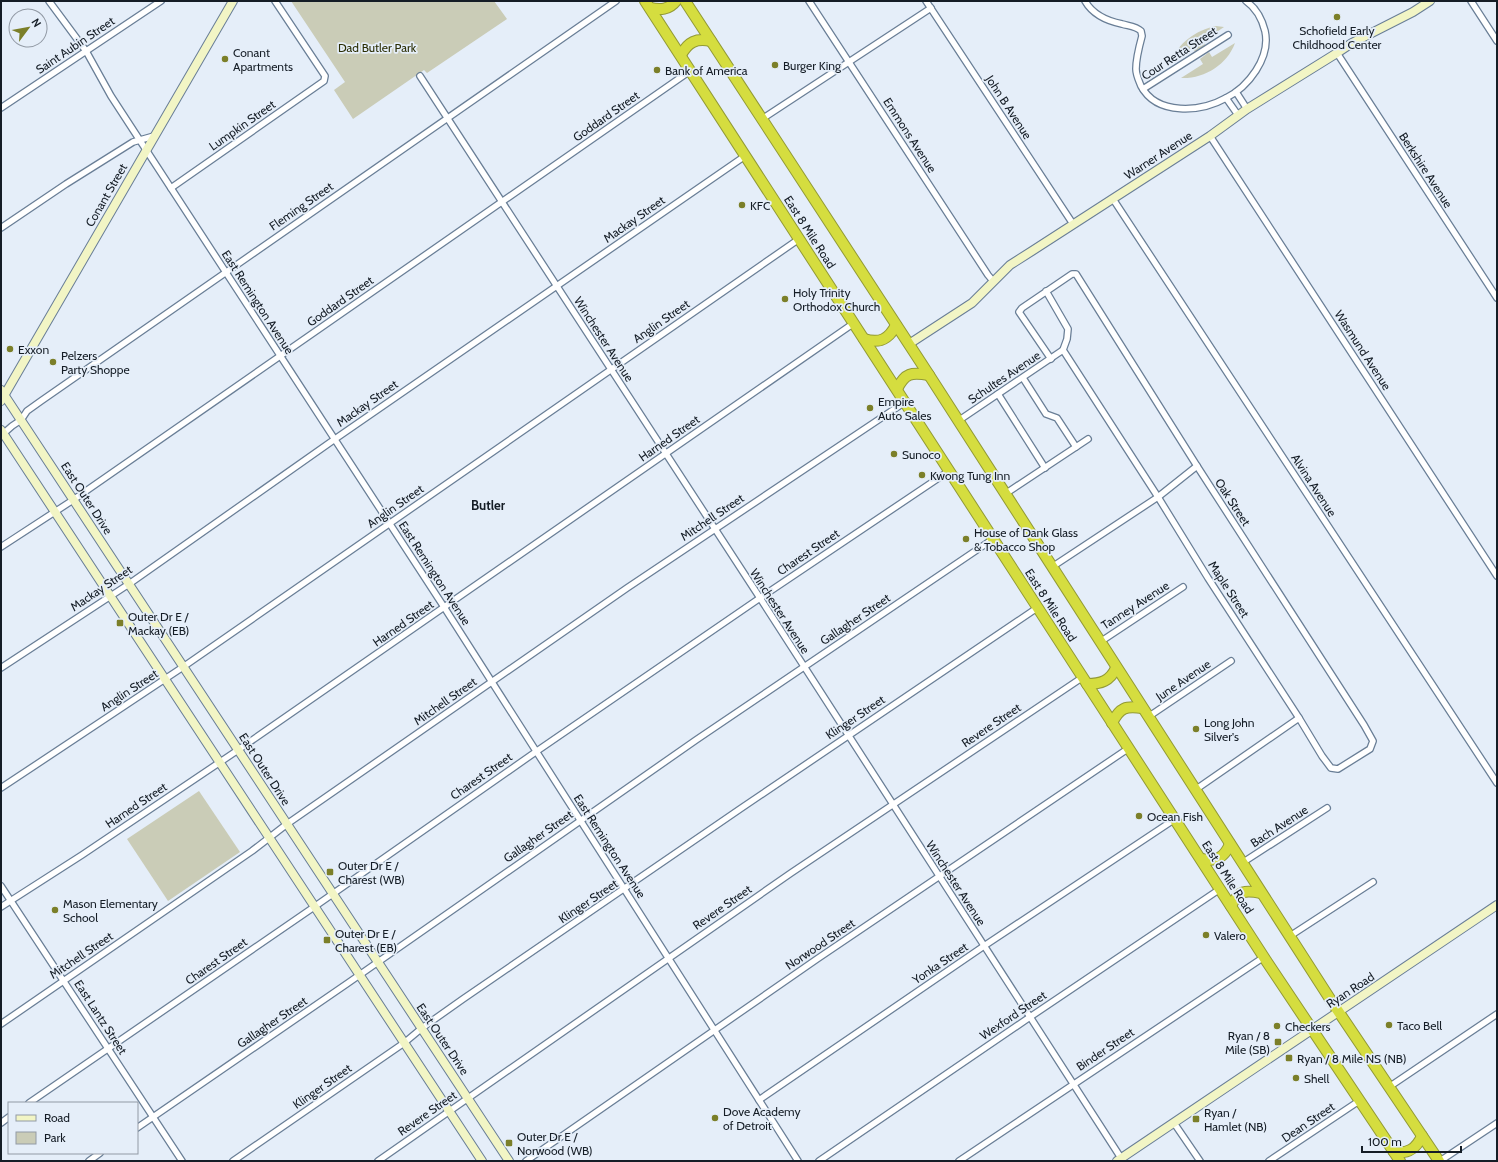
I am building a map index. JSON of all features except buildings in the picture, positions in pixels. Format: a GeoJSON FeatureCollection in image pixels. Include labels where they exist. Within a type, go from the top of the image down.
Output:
{"type":"FeatureCollection","features":[{"type":"Feature","properties":{"kind":"highway"},"geometry":{"type":"LineString","coordinates":[[648,5],[657,9],[668,8],[676,1]]}},
{"type":"Feature","properties":{"kind":"highway","name":"East 8 Mile Road"},"geometry":{"type":"LineString","coordinates":[[685,1],[909,344],[1261,893],[1439,1161]]}},
{"type":"Feature","properties":{"kind":"highway","name":"East 8 Mile Road"},"geometry":{"type":"LineString","coordinates":[[648,5],[1311,1030],[1400,1161]]}},
{"type":"Feature","properties":{"kind":"highway"},"geometry":{"type":"LineString","coordinates":[[681,56],[684,49],[690,42],[698,40],[711,41]]}},
{"type":"Feature","properties":{"kind":"highway"},"geometry":{"type":"LineString","coordinates":[[864,339],[871,341],[882,340],[890,335],[896,324]]}},
{"type":"Feature","properties":{"kind":"highway"},"geometry":{"type":"LineString","coordinates":[[897,389],[902,380],[910,374],[919,373],[928,375]]}},
{"type":"Feature","properties":{"kind":"highway"},"geometry":{"type":"LineString","coordinates":[[1085,680],[1097,684],[1107,680],[1114,674],[1116,668]]}},
{"type":"Feature","properties":{"kind":"highway"},"geometry":{"type":"LineString","coordinates":[[1112,722],[1123,709],[1132,707],[1142,708]]}},
{"type":"Feature","properties":{"kind":"highway"},"geometry":{"type":"LineString","coordinates":[[1201,859],[1208,861],[1218,859],[1225,855],[1230,844]]}},
{"type":"Feature","properties":{"kind":"highway"},"geometry":{"type":"LineString","coordinates":[[1231,906],[1237,896],[1243,891],[1261,893]]}},
{"type":"Feature","properties":{"kind":"highway"},"geometry":{"type":"LineString","coordinates":[[1394,1152],[1406,1152],[1414,1149],[1422,1136]]}},
{"type":"Feature","properties":{"kind":"main road","name":"Conant Street"},"geometry":{"type":"LineString","coordinates":[[2,395],[232,1]]}},
{"type":"Feature","properties":{"kind":"main road","name":"Warner Avenue"},"geometry":{"type":"LineString","coordinates":[[909,344],[972,303],[1010,265],[1210,136],[1247,109],[1336,53],[1352,43],[1413,12],[1430,1]]}},
{"type":"Feature","properties":{"kind":"main road","name":"East Outer Drive"},"geometry":{"type":"LineString","coordinates":[[2,395],[21,420],[509,1161]]}},
{"type":"Feature","properties":{"kind":"main road"},"geometry":{"type":"LineString","coordinates":[[2,432],[482,1161]]}},
{"type":"Feature","properties":{"kind":"main road","name":"Ryan Road"},"geometry":{"type":"LineString","coordinates":[[1119,1160],[1497,905]]}},
{"type":"Feature","properties":{"kind":"street","name":"East Remington Avenue"},"geometry":{"type":"LineString","coordinates":[[49,1],[86,51],[110,96],[390,523],[798,1161]]}},
{"type":"Feature","properties":{"kind":"street","name":"Saint Aubin Street"},"geometry":{"type":"LineString","coordinates":[[1,108],[161,1]]}},
{"type":"Feature","properties":{"kind":"street","name":"Lumpkin Street"},"geometry":{"type":"LineString","coordinates":[[171,188],[324,81],[325,78],[275,1]]}},
{"type":"Feature","properties":{"kind":"street","name":"Fleming Street"},"geometry":{"type":"LineString","coordinates":[[2,432],[21,420],[27,411],[616,1]]}},
{"type":"Feature","properties":{"kind":"street","name":"Emmons Avenue"},"geometry":{"type":"LineString","coordinates":[[809,1],[993,281]]}},
{"type":"Feature","properties":{"kind":"street","name":"John B Avenue"},"geometry":{"type":"LineString","coordinates":[[926,1],[1073,224]]}},
{"type":"Feature","properties":{"kind":"street"},"geometry":{"type":"LineString","coordinates":[[1085,1],[1091,10],[1102,18],[1134,27],[1141,31],[1142,36],[1136,69],[1137,77],[1143,89],[1151,99],[1174,108],[1184,109],[1208,106],[1226,98],[1236,92],[1247,81],[1257,67],[1264,52],[1265,34],[1259,15],[1246,1]]}},
{"type":"Feature","properties":{"kind":"street"},"geometry":{"type":"LineString","coordinates":[[1471,1],[1497,41]]}},
{"type":"Feature","properties":{"kind":"street"},"geometry":{"type":"LineString","coordinates":[[762,119],[930,8]]}},
{"type":"Feature","properties":{"kind":"street","name":"Cour Retta Street"},"geometry":{"type":"LineString","coordinates":[[1143,89],[1228,35]]}},
{"type":"Feature","properties":{"kind":"street","name":"Berkshire Avenue"},"geometry":{"type":"LineString","coordinates":[[1336,53],[1497,298]]}},
{"type":"Feature","properties":{"kind":"street","name":"Goddard Street"},"geometry":{"type":"LineString","coordinates":[[1,547],[73,500],[690,71]]}},
{"type":"Feature","properties":{"kind":"street","name":"Winchester Avenue"},"geometry":{"type":"LineString","coordinates":[[420,76],[893,804],[1073,1084],[1119,1160]]}},
{"type":"Feature","properties":{"kind":"street"},"geometry":{"type":"LineString","coordinates":[[1236,92],[1247,109]]}},
{"type":"Feature","properties":{"kind":"street"},"geometry":{"type":"LineString","coordinates":[[1226,98],[1238,115]]}},
{"type":"Feature","properties":{"kind":"street"},"geometry":{"type":"LineString","coordinates":[[1,228],[66,184],[133,142],[154,136]]}},
{"type":"Feature","properties":{"kind":"street","name":"Wasmund Avenue"},"geometry":{"type":"LineString","coordinates":[[1210,136],[1497,576]]}},
{"type":"Feature","properties":{"kind":"street","name":"Mackay Street"},"geometry":{"type":"LineString","coordinates":[[1,668],[128,584],[745,156]]}},
{"type":"Feature","properties":{"kind":"street","name":"Alvina Avenue"},"geometry":{"type":"LineString","coordinates":[[1113,199],[1497,783]]}},
{"type":"Feature","properties":{"kind":"street","name":"Anglin Street"},"geometry":{"type":"LineString","coordinates":[[1,788],[183,667],[799,239]]}},
{"type":"Feature","properties":{"kind":"street","name":"Oak Street"},"geometry":{"type":"LineString","coordinates":[[1046,291],[1072,274],[1076,274],[1373,741]]}},
{"type":"Feature","properties":{"kind":"street"},"geometry":{"type":"LineString","coordinates":[[1051,359],[1020,312],[1022,308],[1046,291],[1068,329],[1067,339],[1063,350]]}},
{"type":"Feature","properties":{"kind":"street","name":"Harned Street"},"geometry":{"type":"LineString","coordinates":[[1,907],[220,763],[854,323]]}},
{"type":"Feature","properties":{"kind":"street","name":"Schultes Avenue"},"geometry":{"type":"LineString","coordinates":[[958,421],[1063,350]]}},
{"type":"Feature","properties":{"kind":"street","name":"Maple Street"},"geometry":{"type":"LineString","coordinates":[[1063,350],[1331,768],[1338,769],[1370,749],[1373,741]]}},
{"type":"Feature","properties":{"kind":"street"},"geometry":{"type":"LineString","coordinates":[[1023,378],[1046,414],[1057,418],[1076,447]]}},
{"type":"Feature","properties":{"kind":"street"},"geometry":{"type":"LineString","coordinates":[[998,394],[1045,468]]}},
{"type":"Feature","properties":{"kind":"street","name":"Mitchell Street"},"geometry":{"type":"LineString","coordinates":[[1,1024],[270,839],[287,824],[492,681],[714,529],[905,402]]}},
{"type":"Feature","properties":{"kind":"street"},"geometry":{"type":"LineString","coordinates":[[1005,494],[1088,439]]}},
{"type":"Feature","properties":{"kind":"street"},"geometry":{"type":"LineString","coordinates":[[1052,568],[1158,497],[1197,466]]}},
{"type":"Feature","properties":{"kind":"street","name":"Charest Street"},"geometry":{"type":"LineString","coordinates":[[31,1102],[314,907],[536,751],[949,471]]}},
{"type":"Feature","properties":{"kind":"street","name":"Gallagher Street"},"geometry":{"type":"LineString","coordinates":[[138,1127],[580,820],[993,539]]}},
{"type":"Feature","properties":{"kind":"street","name":"Tanney Avenue"},"geometry":{"type":"LineString","coordinates":[[1100,642],[1183,587]]}},
{"type":"Feature","properties":{"kind":"street","name":"Klinger Street"},"geometry":{"type":"LineString","coordinates":[[233,1161],[404,1043],[422,1028],[1037,608]]}},
{"type":"Feature","properties":{"kind":"street","name":"June Avenue"},"geometry":{"type":"LineString","coordinates":[[1148,717],[1231,661]]}},
{"type":"Feature","properties":{"kind":"street","name":"Revere Street"},"geometry":{"type":"LineString","coordinates":[[378,1161],[893,804],[1085,680]]}},
{"type":"Feature","properties":{"kind":"street"},"geometry":{"type":"LineString","coordinates":[[1195,790],[1299,718]]}},
{"type":"Feature","properties":{"kind":"street","name":"Norwood Street"},"geometry":{"type":"LineString","coordinates":[[526,1161],[715,1030],[1129,748]]}},
{"type":"Feature","properties":{"kind":"street","name":"Bach Avenue"},"geometry":{"type":"LineString","coordinates":[[1242,863],[1327,808]]}},
{"type":"Feature","properties":{"kind":"street","name":"Yonka Street"},"geometry":{"type":"LineString","coordinates":[[759,1100],[984,946],[1175,819]]}},
{"type":"Feature","properties":{"kind":"street"},"geometry":{"type":"LineString","coordinates":[[1290,936],[1373,882]]}},
{"type":"Feature","properties":{"kind":"street","name":"East Lantz Street"},"geometry":{"type":"LineString","coordinates":[[1,886],[182,1161]]}},
{"type":"Feature","properties":{"kind":"street","name":"Wexford Street"},"geometry":{"type":"LineString","coordinates":[[819,1161],[1220,889]]}},
{"type":"Feature","properties":{"kind":"street","name":"Binder Street"},"geometry":{"type":"LineString","coordinates":[[959,1161],[1264,957]]}},
{"type":"Feature","properties":{"kind":"street"},"geometry":{"type":"LineString","coordinates":[[1389,1087],[1497,1014]]}},
{"type":"Feature","properties":{"kind":"street","name":"Dean Street"},"geometry":{"type":"LineString","coordinates":[[1269,1161],[1359,1101]]}},
{"type":"Feature","properties":{"kind":"street"},"geometry":{"type":"LineString","coordinates":[[1174,1122],[1200,1161]]}},
{"type":"Feature","properties":{"kind":"street"},"geometry":{"type":"LineString","coordinates":[[1439,1161],[1497,1123]]}},
{"type":"Feature","properties":{"kind":"street"},"geometry":{"type":"LineString","coordinates":[[88,1161],[98,1154]]}},
{"type":"Feature","properties":{"kind":"green space","name":"Dad Butler Park"},"geometry":{"type":"Polygon","coordinates":[[[291,1],[494,1],[507,19],[427,73],[424,70],[353,119],[334,90],[345,82],[291,1]]]}},
{"type":"Feature","properties":{"kind":"green space"},"geometry":{"type":"Polygon","coordinates":[[[1216,26],[1224,27],[1203,41],[1206,47],[1196,53],[1192,48],[1171,62],[1178,49],[1189,38],[1195,34],[1216,26]]]}},
{"type":"Feature","properties":{"kind":"green space"},"geometry":{"type":"Polygon","coordinates":[[[1235,43],[1226,58],[1214,69],[1198,76],[1181,78],[1203,64],[1200,59],[1209,52],[1212,57],[1235,43]]]}},
{"type":"Feature","properties":{"kind":"green space"},"geometry":{"type":"Polygon","coordinates":[[[199,791],[240,852],[168,901],[127,839],[199,791]]]}},
{"type":"Feature","properties":{"kind":"place","name":"Schofield Early Childhood Center"},"geometry":{"type":"Point","coordinates":[1337,17]}},
{"type":"Feature","properties":{"kind":"place","name":"Conant Apartments"},"geometry":{"type":"Point","coordinates":[225,59]}},
{"type":"Feature","properties":{"kind":"place","name":"Burger King"},"geometry":{"type":"Point","coordinates":[775,65]}},
{"type":"Feature","properties":{"kind":"place","name":"Bank of America"},"geometry":{"type":"Point","coordinates":[657,70]}},
{"type":"Feature","properties":{"kind":"place","name":"KFC"},"geometry":{"type":"Point","coordinates":[742,205]}},
{"type":"Feature","properties":{"kind":"place","name":"Holy Trinity Orthodox Church"},"geometry":{"type":"Point","coordinates":[785,299]}},
{"type":"Feature","properties":{"kind":"place","name":"Exxon"},"geometry":{"type":"Point","coordinates":[10,349]}},
{"type":"Feature","properties":{"kind":"place","name":"Pelzers Party Shoppe"},"geometry":{"type":"Point","coordinates":[53,362]}},
{"type":"Feature","properties":{"kind":"place","name":"Empire Auto Sales"},"geometry":{"type":"Point","coordinates":[870,408]}},
{"type":"Feature","properties":{"kind":"place","name":"Sunoco"},"geometry":{"type":"Point","coordinates":[894,454]}},
{"type":"Feature","properties":{"kind":"place","name":"Kwong Tung Inn"},"geometry":{"type":"Point","coordinates":[922,475]}},
{"type":"Feature","properties":{"kind":"place","name":"House of Dank Glass & Tobacco Shop"},"geometry":{"type":"Point","coordinates":[966,539]}},
{"type":"Feature","properties":{"kind":"place","name":"Outer Dr E / Mackay (EB)"},"geometry":{"type":"Point","coordinates":[120,623]}},
{"type":"Feature","properties":{"kind":"place","name":"Long John Silver's"},"geometry":{"type":"Point","coordinates":[1196,729]}},
{"type":"Feature","properties":{"kind":"place","name":"Ocean Fish"},"geometry":{"type":"Point","coordinates":[1139,816]}},
{"type":"Feature","properties":{"kind":"place","name":"Outer Dr E / Charest (WB)"},"geometry":{"type":"Point","coordinates":[330,872]}},
{"type":"Feature","properties":{"kind":"place","name":"Mason Elementary School"},"geometry":{"type":"Point","coordinates":[55,910]}},
{"type":"Feature","properties":{"kind":"place","name":"Valero"},"geometry":{"type":"Point","coordinates":[1206,935]}},
{"type":"Feature","properties":{"kind":"place","name":"Outer Dr E / Charest (EB)"},"geometry":{"type":"Point","coordinates":[327,940]}},
{"type":"Feature","properties":{"kind":"place","name":"Taco Bell"},"geometry":{"type":"Point","coordinates":[1389,1025]}},
{"type":"Feature","properties":{"kind":"place","name":"Checkers"},"geometry":{"type":"Point","coordinates":[1277,1026]}},
{"type":"Feature","properties":{"kind":"place","name":"Ryan / 8 Mile (SB)"},"geometry":{"type":"Point","coordinates":[1278,1042]}},
{"type":"Feature","properties":{"kind":"place","name":"Ryan / 8 Mile NS (NB)"},"geometry":{"type":"Point","coordinates":[1289,1058]}},
{"type":"Feature","properties":{"kind":"place","name":"Shell"},"geometry":{"type":"Point","coordinates":[1296,1078]}},
{"type":"Feature","properties":{"kind":"place","name":"Dove Academy of Detroit"},"geometry":{"type":"Point","coordinates":[715,1118]}},
{"type":"Feature","properties":{"kind":"place","name":"Ryan / Hamlet (NB)"},"geometry":{"type":"Point","coordinates":[1196,1119]}},
{"type":"Feature","properties":{"kind":"place","name":"Outer Dr E / Norwood (WB)"},"geometry":{"type":"Point","coordinates":[509,1143]}},
{"type":"Feature","properties":{"kind":"district","name":"Butler"},"geometry":{"type":"Point","coordinates":[488,505]}}]}
